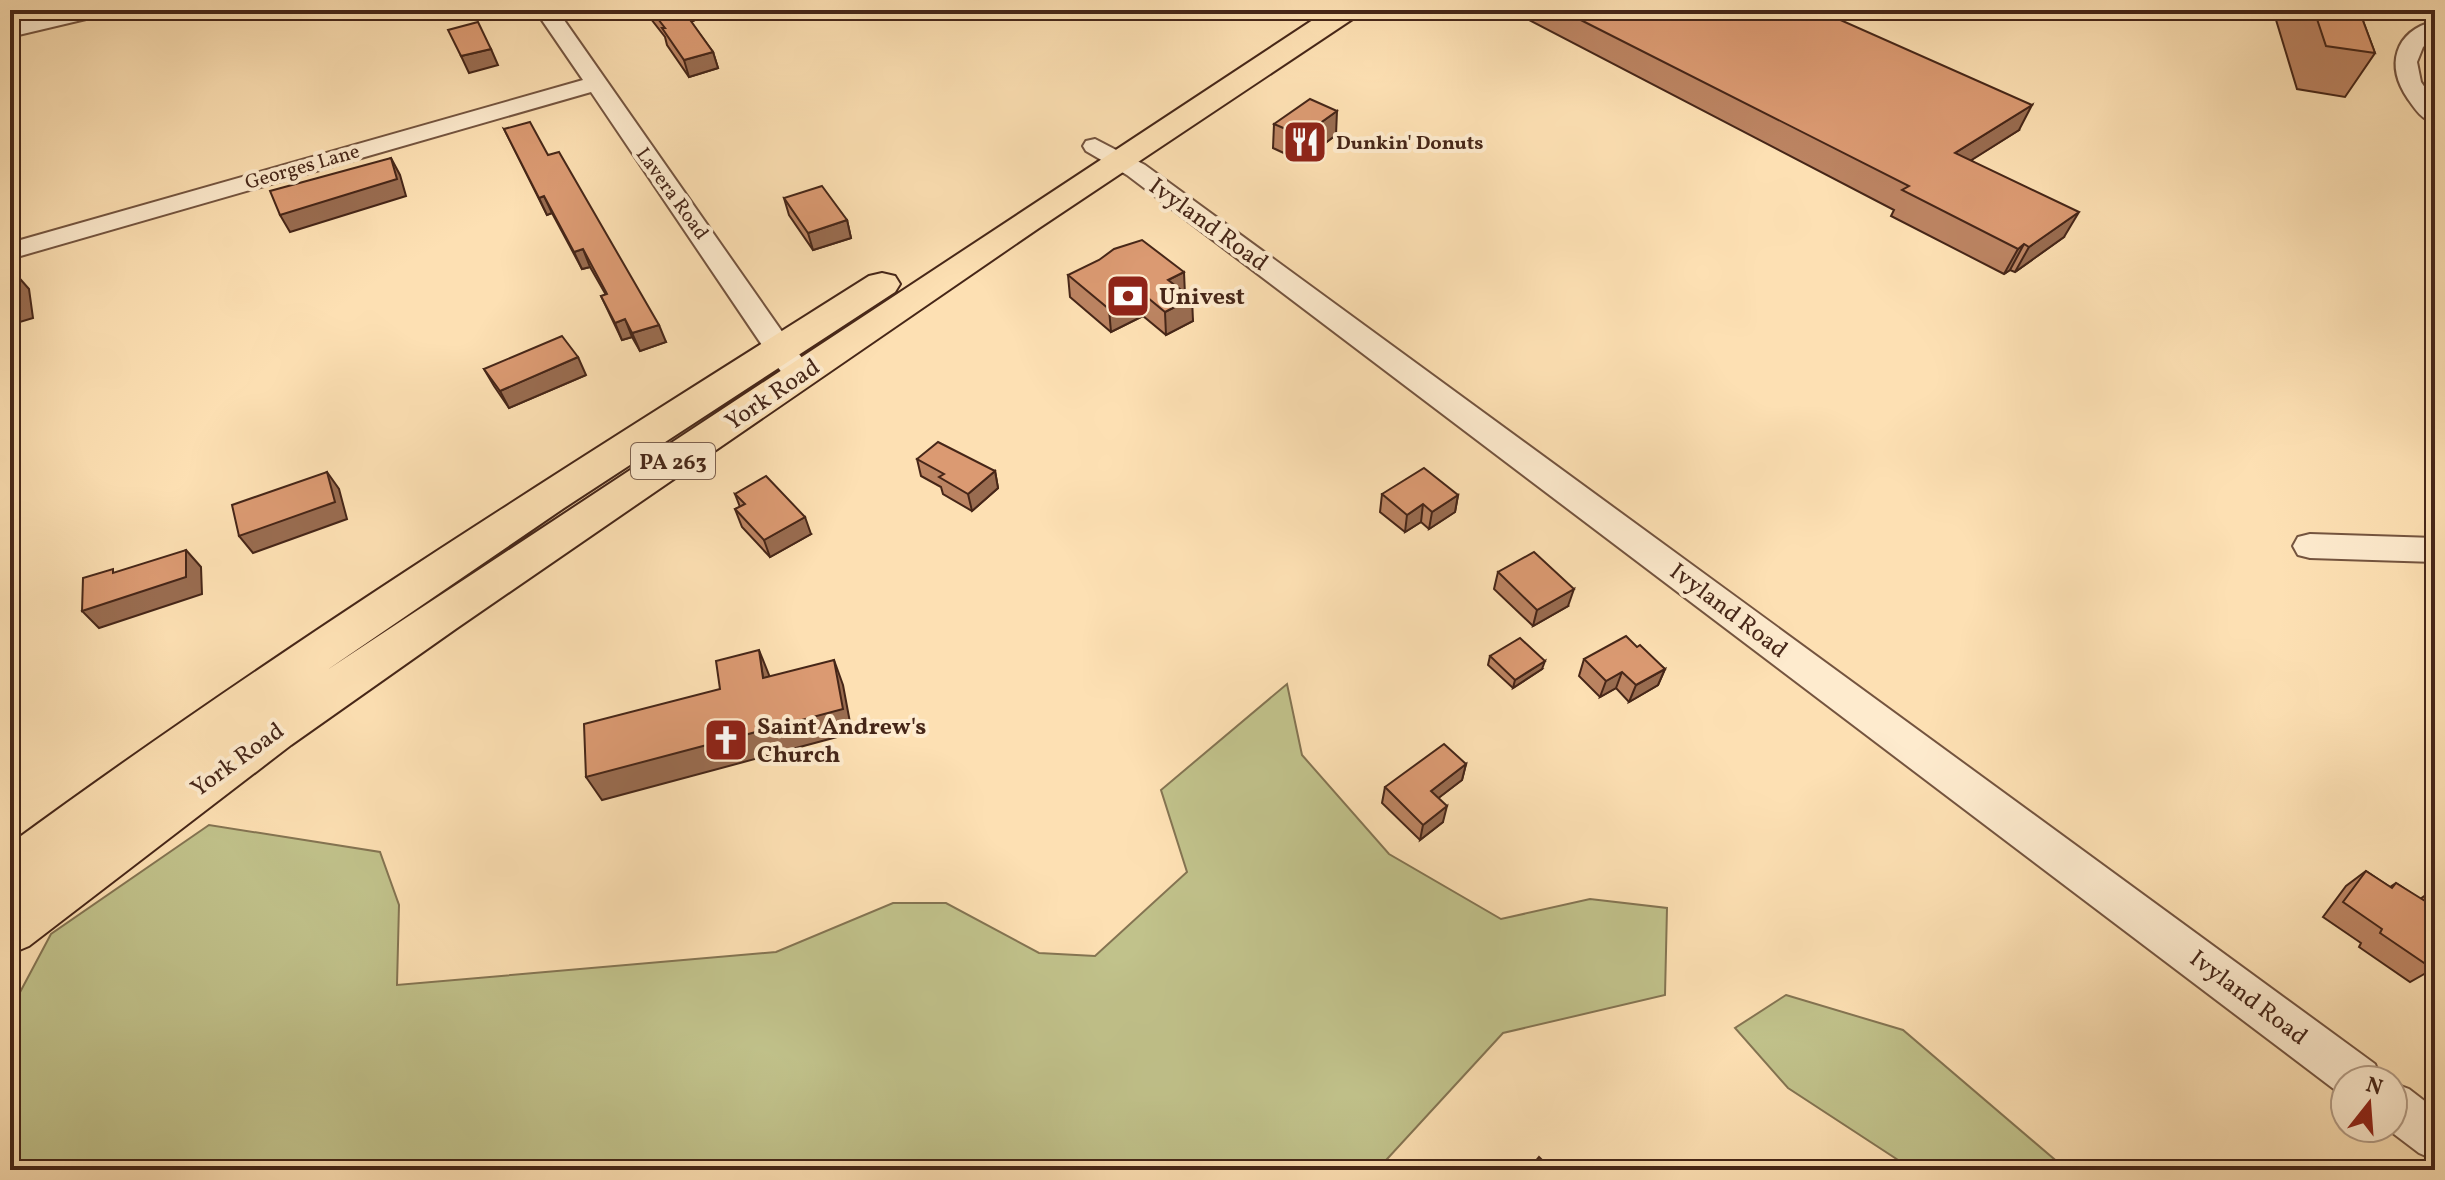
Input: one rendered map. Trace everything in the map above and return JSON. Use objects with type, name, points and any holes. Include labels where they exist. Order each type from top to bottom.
[{"type":"highway","name":"York Road","points":[[10,874],[121,789],[259,692],[790,362],[1107,153],[1304,10]]},
{"type":"highway","name":"York Road","points":[[1107,153],[1347,10]]},
{"type":"highway","name":"York Road","points":[[10,929],[274,731],[790,362]]},
{"type":"street","points":[[10,30],[95,10]]},
{"type":"street","name":"Lavera Road","points":[[546,10],[790,362]]},
{"type":"street","points":[[2435,28],[2414,42],[2405,67],[2416,95],[2435,116]]},
{"type":"street","name":"Georges Lane","points":[[10,251],[595,84]]},
{"type":"street","name":"Ivyland Road","points":[[1107,153],[1136,170],[1389,356],[2338,1064]]},
{"type":"street","points":[[2310,546],[2435,550]]},
{"type":"street","points":[[2409,1117],[2435,1137]]},
{"type":"green space","points":[[1287,684],[1302,755],[1389,854],[1501,919],[1590,899],[1667,908],[1665,995],[1503,1033],[1377,1170],[10,1170],[10,1011],[51,934],[209,825],[380,852],[399,905],[397,985],[776,952],[893,903],[946,903],[1039,953],[1095,956],[1187,872],[1161,790]]},
{"type":"green space","points":[[1786,995],[1903,1030],[2067,1170],[1897,1170],[1898,1160],[1788,1088],[1735,1028]]},
{"type":"building","points":[[651,10],[683,10],[713,52],[684,60]]},
{"type":"building","points":[[1561,10],[1818,10],[2032,105],[1955,153],[2079,212],[2029,247],[2024,244],[2018,249],[1902,190],[1909,186]]},
{"type":"building","points":[[2314,10],[2359,10],[2375,53],[2326,46]]},
{"type":"building","points":[[478,22],[491,49],[461,56],[448,30]]},
{"type":"building","points":[[1310,99],[1337,111],[1302,136],[1274,124]]},
{"type":"building","points":[[530,122],[548,155],[559,152],[659,325],[632,333],[625,319],[615,323],[601,296],[607,294],[583,249],[574,252],[544,196],[539,198],[504,129]]},
{"type":"building","points":[[391,158],[397,179],[280,215],[270,191]]},
{"type":"building","points":[[822,186],[847,220],[808,233],[784,198]]},
{"type":"building","points":[[1142,240],[1184,272],[1168,280],[1192,298],[1165,312],[1142,293],[1109,309],[1068,275],[1114,249]]},
{"type":"building","points":[[14,272],[18,300],[10,303],[10,273]]},
{"type":"building","points":[[562,336],[578,357],[500,391],[484,369]]},
{"type":"building","points":[[938,442],[995,471],[968,494],[939,477],[944,474],[917,459]]},
{"type":"building","points":[[1424,468],[1458,495],[1432,512],[1423,504],[1407,515],[1382,494]]},
{"type":"building","points":[[327,472],[335,502],[239,536],[232,505]]},
{"type":"building","points":[[766,476],[805,517],[764,540],[735,509],[745,504],[735,494]]},
{"type":"building","points":[[186,550],[186,577],[82,611],[83,578],[113,569],[113,573]]},
{"type":"building","points":[[1534,552],[1574,589],[1537,610],[1498,572]]},
{"type":"building","points":[[1626,636],[1665,669],[1636,685],[1622,672],[1606,681],[1584,659]]},
{"type":"building","points":[[1520,638],[1545,661],[1515,680],[1490,656]]},
{"type":"building","points":[[759,650],[763,678],[834,660],[843,709],[586,777],[584,724],[720,689],[716,661]]},
{"type":"building","points":[[1444,744],[1466,764],[1431,791],[1447,806],[1423,825],[1385,787]]},
{"type":"building","points":[[2366,871],[2392,888],[2396,883],[2425,901],[2433,890],[2435,892],[2433,969],[2380,933],[2382,929],[2343,902]]},
{"type":"building","points":[[1539,1157],[1552,1170],[1528,1170]]},
{"type":"place","name":"Dunkin' Donuts","points":[[1305,142]]},
{"type":"place","name":"Univest","points":[[1128,296]]},
{"type":"place","name":"Saint Andrew's Church","points":[[726,740]]}]
